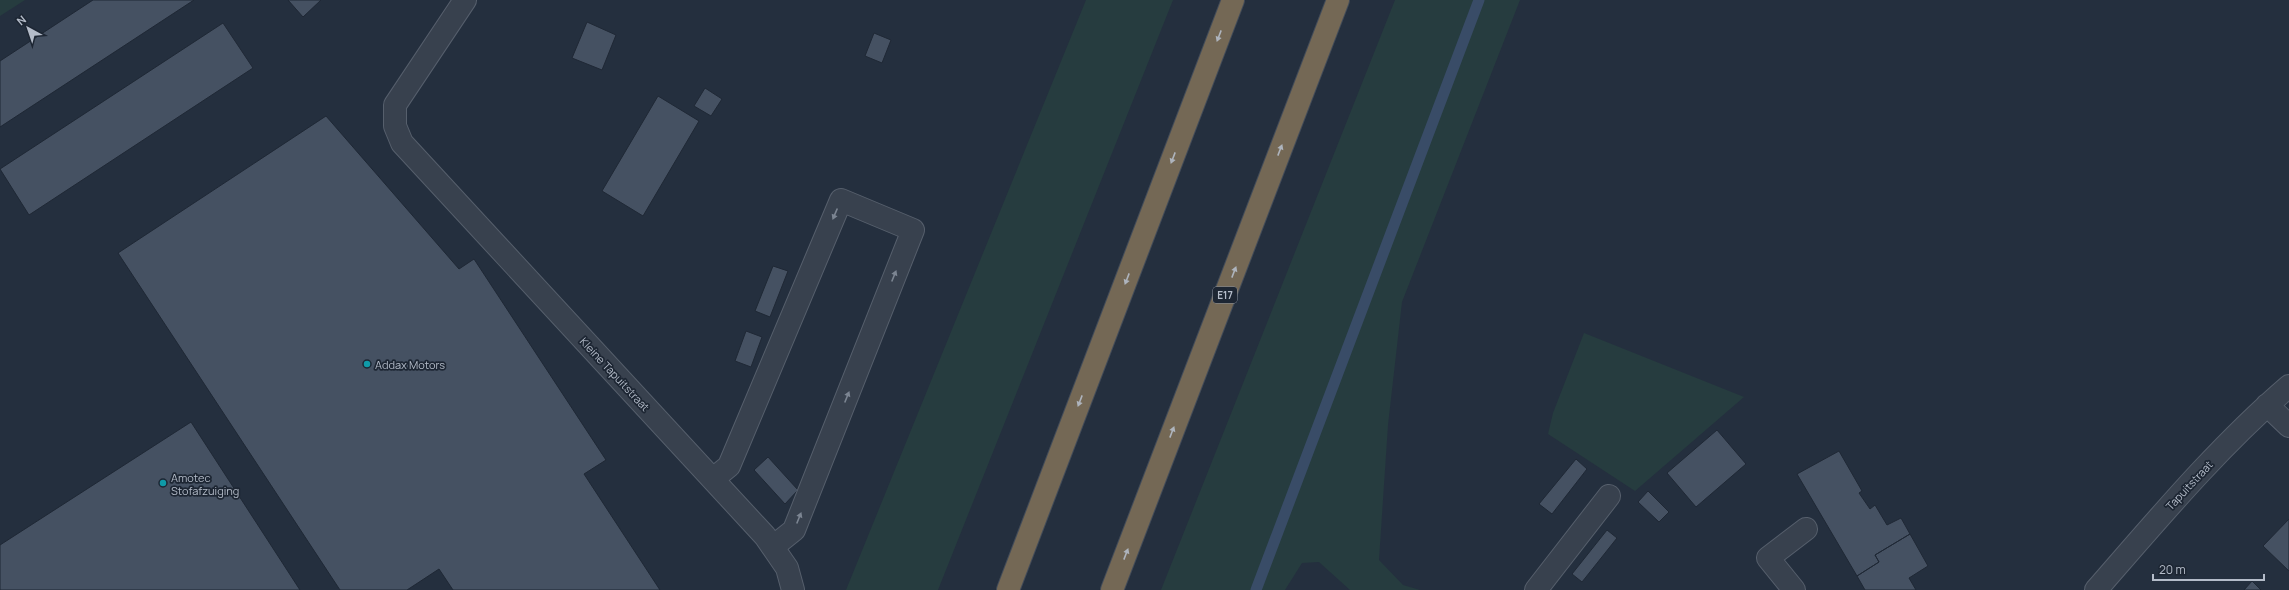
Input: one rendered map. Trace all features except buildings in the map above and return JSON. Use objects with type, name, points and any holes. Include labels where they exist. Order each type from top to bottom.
[{"type":"highway","points":[[1008,590],[1233,0]]},
{"type":"highway","name":"E17","points":[[1112,590],[1338,0]]},
{"type":"street","name":"Kleine Tapuitstraat","points":[[465,0],[395,105],[395,126],[402,143],[774,546],[787,568],[793,590]]},
{"type":"street","points":[[713,479],[729,466],[841,200],[913,230],[794,530],[774,546]]},
{"type":"street","name":"Tapuitstraat","points":[[2096,590],[2172,503],[2253,417],[2289,386]]},
{"type":"street","points":[[2267,405],[2289,426]]},
{"type":"street","points":[[1536,590],[1609,496]]},
{"type":"street","points":[[1794,590],[1768,558],[1806,528]]},
{"type":"green space","points":[[0,0],[25,0],[0,16]]},
{"type":"green space","points":[[1086,0],[1173,0],[938,590],[846,590]]},
{"type":"green space","points":[[1395,0],[1520,0],[1402,302],[1388,425],[1379,560],[1403,585],[1420,590],[1350,590],[1319,562],[1302,563],[1285,590],[1161,590]]},
{"type":"green space","points":[[1584,333],[1744,397],[1635,491],[1548,434],[1553,413]]},
{"type":"waterway","points":[[1256,590],[1479,0]]},
{"type":"place","name":"Addax Motors","points":[[367,364]]},
{"type":"place","name":"Amotec Stofafzuiging","points":[[163,483]]}]
